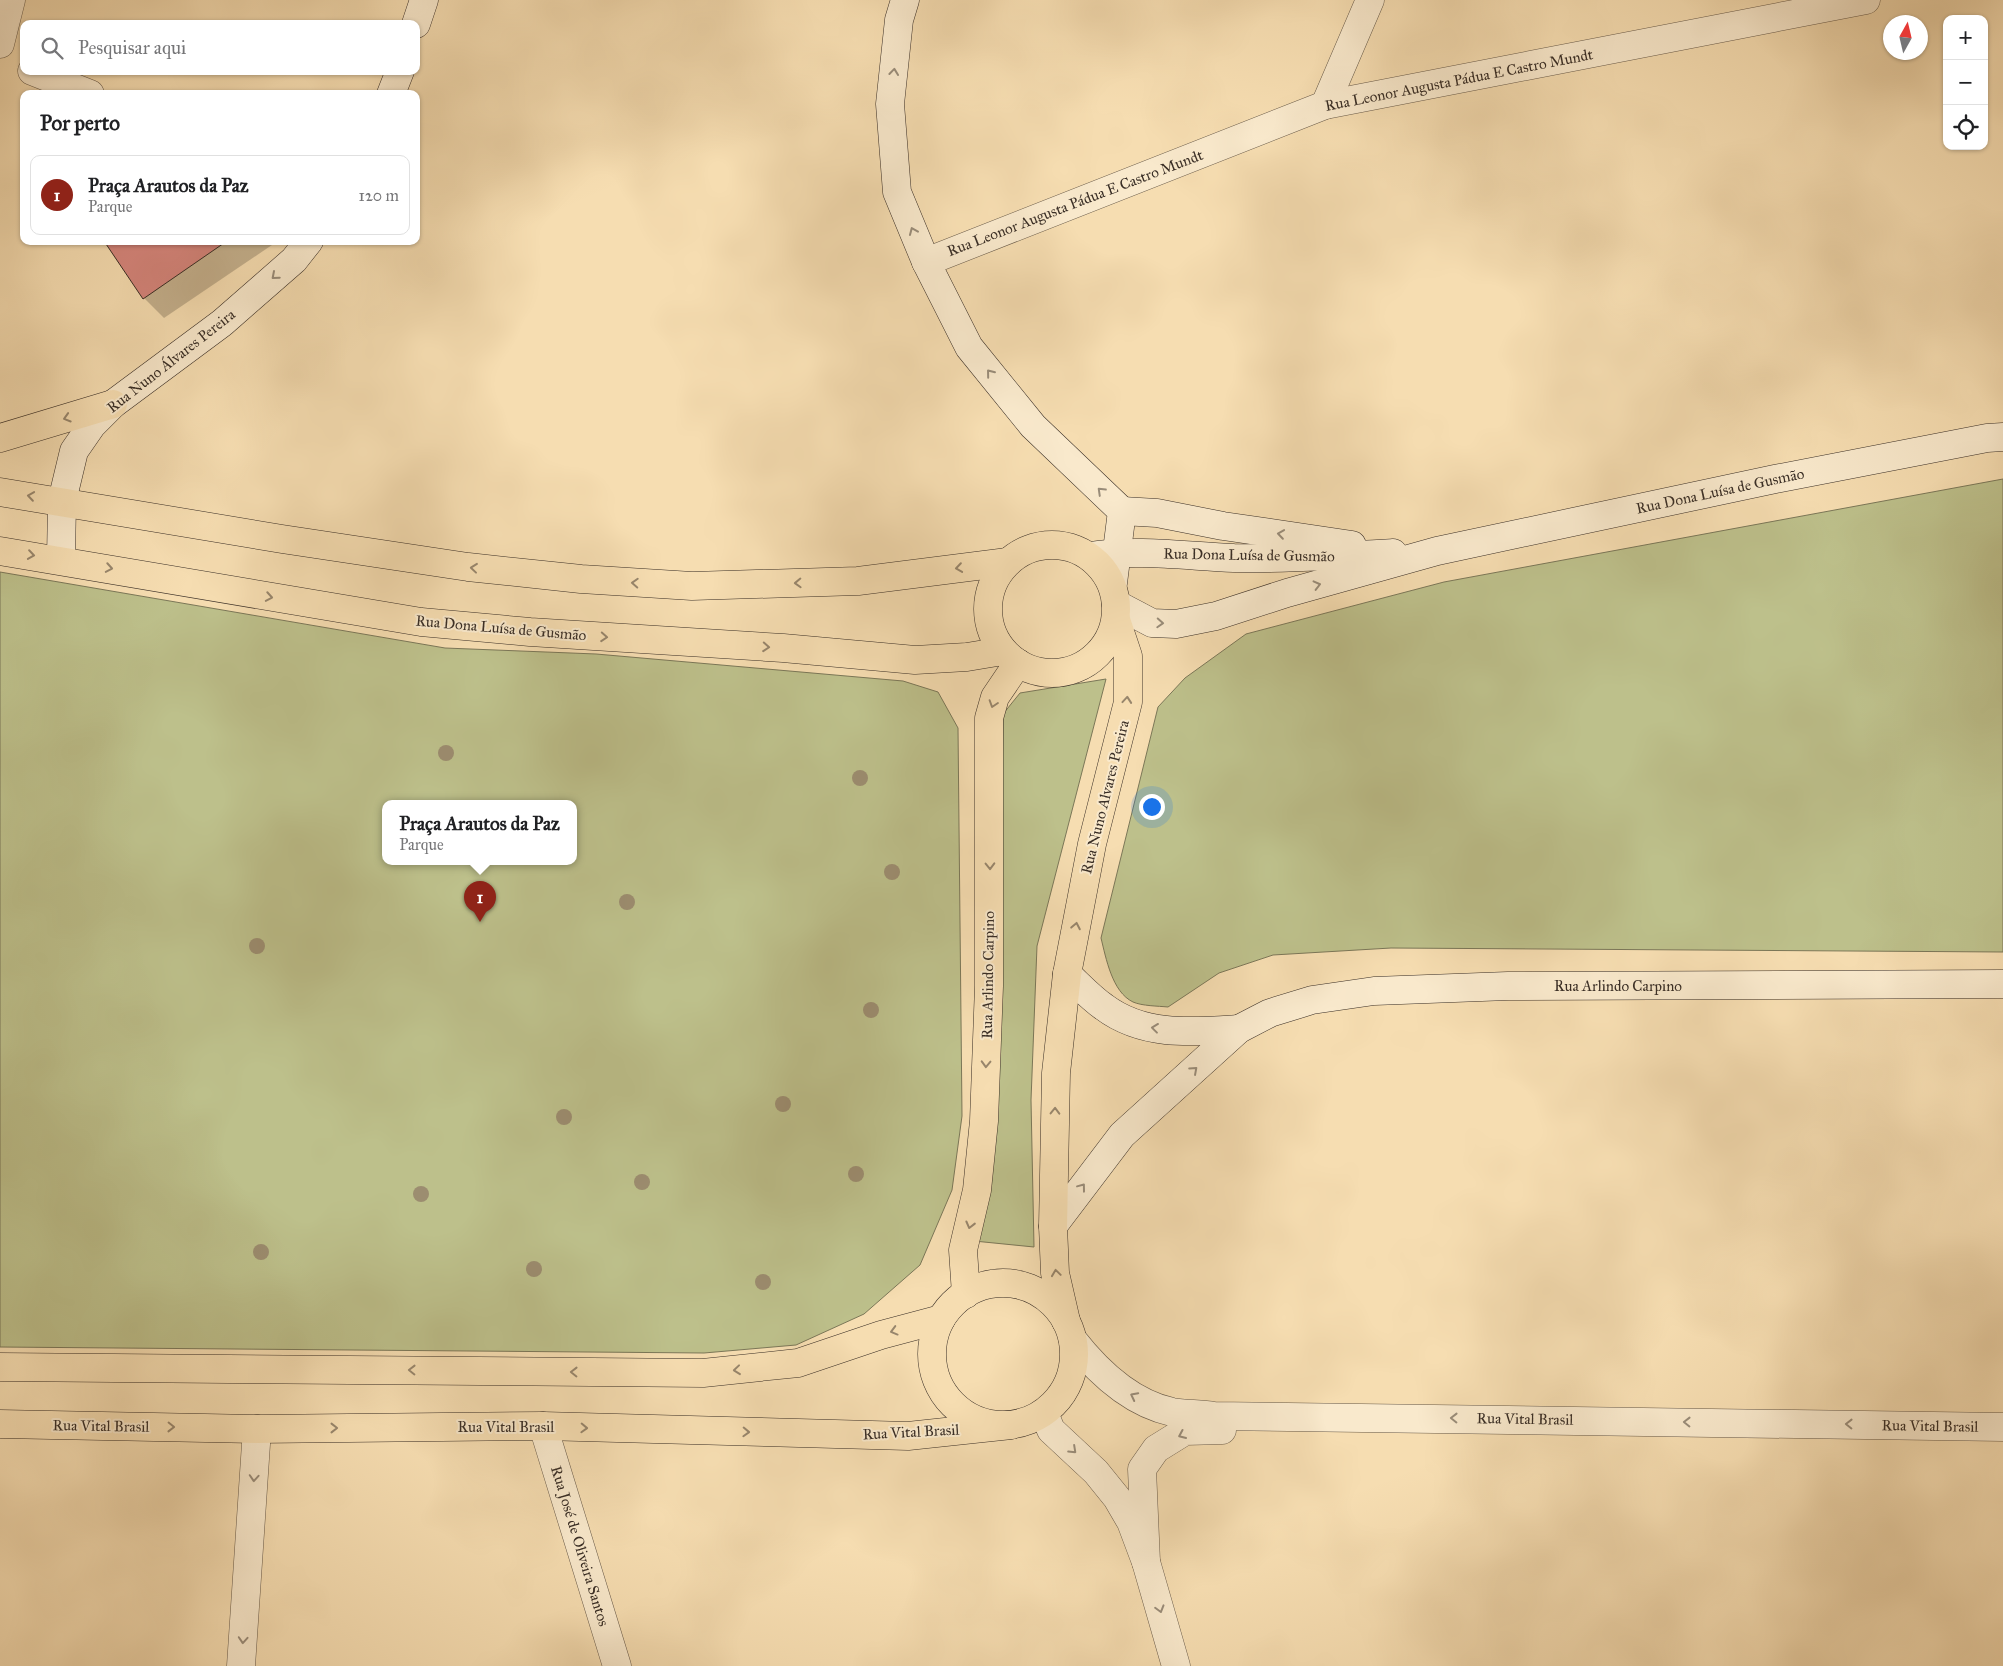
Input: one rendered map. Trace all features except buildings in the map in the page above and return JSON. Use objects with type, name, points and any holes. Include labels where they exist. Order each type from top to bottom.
[{"type":"main road","points":[[0,438],[113,404]]},
{"type":"main road","points":[[0,492],[282,539],[468,567],[580,579],[692,586],[858,581],[1008,562]]},
{"type":"main road","points":[[1050,544],[1073,548],[1090,556],[1115,602],[1109,640],[1096,656],[1078,667],[1058,672],[1038,671],[1011,657],[990,629],[987,605],[993,581],[1008,562],[1027,549],[1050,544]]},
{"type":"main road","name":"Rua Dona Luísa de Gusmão","points":[[0,551],[421,622],[530,632],[783,648],[915,660],[1011,657]]},
{"type":"main road","name":"Rua Nuno Alvares Pereira","points":[[1066,974],[1092,844],[1128,702],[1128,656],[1115,602]]},
{"type":"main road","name":"Rua Arlindo Carpino","points":[[966,1294],[964,1250],[977,1190],[984,1121],[987,1053],[990,976],[989,718],[1011,657]]},
{"type":"main road","points":[[1066,974],[1056,1073],[1053,1226],[1055,1273],[1070,1331],[1074,1361],[1069,1381],[1059,1399],[1044,1413],[1028,1421],[1012,1425],[988,1424],[968,1416],[950,1402],[938,1384],[932,1362],[932,1347],[941,1319],[952,1304],[966,1294],[984,1286],[1003,1283],[1022,1286],[1040,1294],[1055,1306],[1070,1331]]},
{"type":"main road","points":[[0,1367],[703,1373],[798,1363],[881,1335],[941,1319]]},
{"type":"main road","name":"Rua Vital Brasil","points":[[0,1424],[257,1429],[544,1426],[908,1436],[1012,1425]]},
{"type":"street","points":[[0,44],[11,0]]},
{"type":"street","points":[[417,20],[424,0]]},
{"type":"street","points":[[905,0],[899,20],[890,104],[897,192],[926,262],[969,347],[1033,426],[1122,511],[1157,513],[1223,526],[1398,552]]},
{"type":"street","points":[[1326,105],[1370,0]]},
{"type":"street","name":"Rua Leonor Augusta Pádua E Castro Mundt","points":[[926,262],[1326,105],[1866,0]]},
{"type":"street","points":[[0,59],[20,66]]},
{"type":"street","points":[[42,75],[80,90]]},
{"type":"street","points":[[393,90],[398,75]]},
{"type":"street","name":"Rua Nuno Álvares Pereira","points":[[62,501],[74,452],[92,425],[113,404],[222,323],[294,260],[306,245]]},
{"type":"street","name":"Rua Dona Luísa de Gusmão","points":[[1115,602],[1152,623],[1176,624],[1216,616],[1286,593],[1437,551],[1775,479],[1986,438],[2003,437]]},
{"type":"street","points":[[61,560],[62,501]]},
{"type":"street","name":"Rua Nuno Alvares Pereira","points":[[1115,602],[1122,511]]},
{"type":"street","name":"Rua Dona Luísa de Gusmão","points":[[1090,556],[1118,552],[1184,556],[1308,559],[1437,551]]},
{"type":"street","points":[[1066,974],[1105,1008],[1142,1027],[1185,1032],[1239,1029]]},
{"type":"street","name":"Rua Arlindo Carpino","points":[[1239,1029],[1270,1013],[1312,1000],[1374,991],[1508,986],[2003,984]]},
{"type":"street","points":[[1053,1226],[1122,1135],[1239,1029]]},
{"type":"street","name":"Rua Vital Brasil","points":[[1070,1331],[1094,1367],[1131,1395],[1171,1412],[1214,1416],[2003,1427]]},
{"type":"street","points":[[1044,1413],[1051,1430],[1096,1472],[1117,1498],[1130,1522],[1146,1562],[1176,1666]]},
{"type":"street","points":[[1146,1562],[1142,1469],[1156,1449],[1185,1431],[1217,1429],[1303,1433],[1335,1427],[1367,1417]]},
{"type":"street","name":"Rua José de Oliveira Santos","points":[[544,1426],[617,1666]]},
{"type":"street","points":[[241,1666],[257,1429]]},
{"type":"green space","points":[[2003,479],[2003,952],[1391,948],[1273,955],[1219,973],[1168,1007],[1133,1002],[1120,991],[1115,983],[1101,938],[1158,707],[1185,678],[1246,634],[1444,582]]},
{"type":"green space","points":[[0,572],[445,648],[596,654],[903,681],[938,692],[958,728],[962,1116],[952,1190],[920,1265],[864,1314],[796,1345],[704,1353],[0,1347]]},
{"type":"green space","points":[[1106,679],[1037,946],[1031,1100],[1034,1247],[974,1241],[998,1106],[1003,714],[1020,693]]},
{"type":"place","name":"Praça Arautos da Paz","points":[[480,922]]}]
